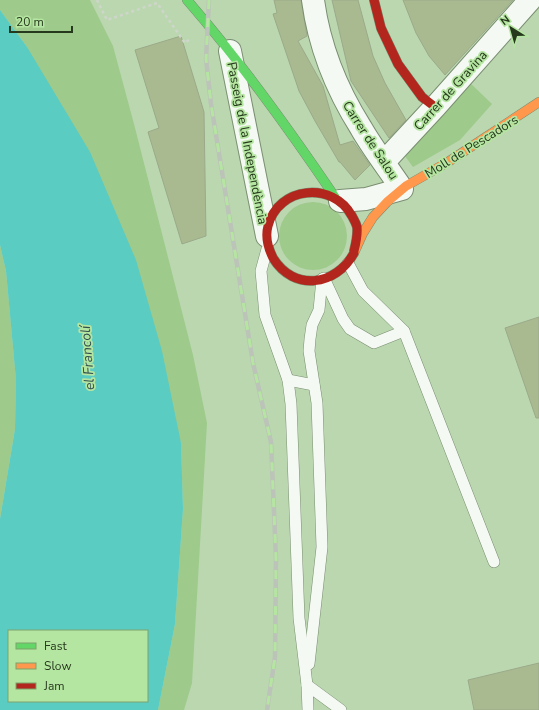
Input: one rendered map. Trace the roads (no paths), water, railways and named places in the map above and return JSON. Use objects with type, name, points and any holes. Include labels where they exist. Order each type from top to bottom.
[{"type":"street","name":"Passeig de la Independència","points":[[187,0],[230,51],[274,108],[338,199]]},
{"type":"street","name":"Carrer de Salou","points":[[313,0],[322,42],[331,70],[345,100],[360,127],[402,189]]},
{"type":"street","points":[[374,0],[381,28],[398,64],[422,97],[435,107]]},
{"type":"street","name":"Carrer de Gravina","points":[[384,162],[530,0]]},
{"type":"street","name":"Passeig de la Independència","points":[[230,51],[267,241]]},
{"type":"street","name":"Moll de Pescadors","points":[[354,251],[372,218],[402,189],[461,153],[539,102]]},
{"type":"street","name":"Moll de Pescadors","points":[[338,199],[366,199],[402,189]]},
{"type":"street","points":[[305,191],[326,193],[338,199],[345,205],[356,224],[357,238],[354,251],[348,263],[338,273],[317,281],[308,281],[290,275],[276,263],[267,241],[268,225],[272,215],[286,200],[295,194],[305,191]]},
{"type":"lane","points":[[267,241],[261,271],[265,314],[288,380],[291,404],[299,618],[307,685],[308,710]]},
{"type":"lane","points":[[348,263],[363,291],[404,331],[494,562]]},
{"type":"lane","points":[[323,278],[342,319],[350,328],[374,343],[404,331]]},
{"type":"lane","points":[[307,685],[322,547],[317,403],[309,351],[312,325],[319,310],[323,278]]},
{"type":"lane","points":[[288,380],[314,386]]},
{"type":"lane","points":[[307,685],[341,710]]},
{"type":"water","name":"el Francolí","points":[[0,10],[27,47],[90,152],[136,260],[162,351],[181,443],[183,509],[175,624],[158,710],[0,710],[0,519],[15,429],[16,380],[6,271],[0,245]]},
{"type":"railway","points":[[209,0],[206,59],[211,104],[253,363],[271,442],[276,559],[275,657],[267,710]]}]
